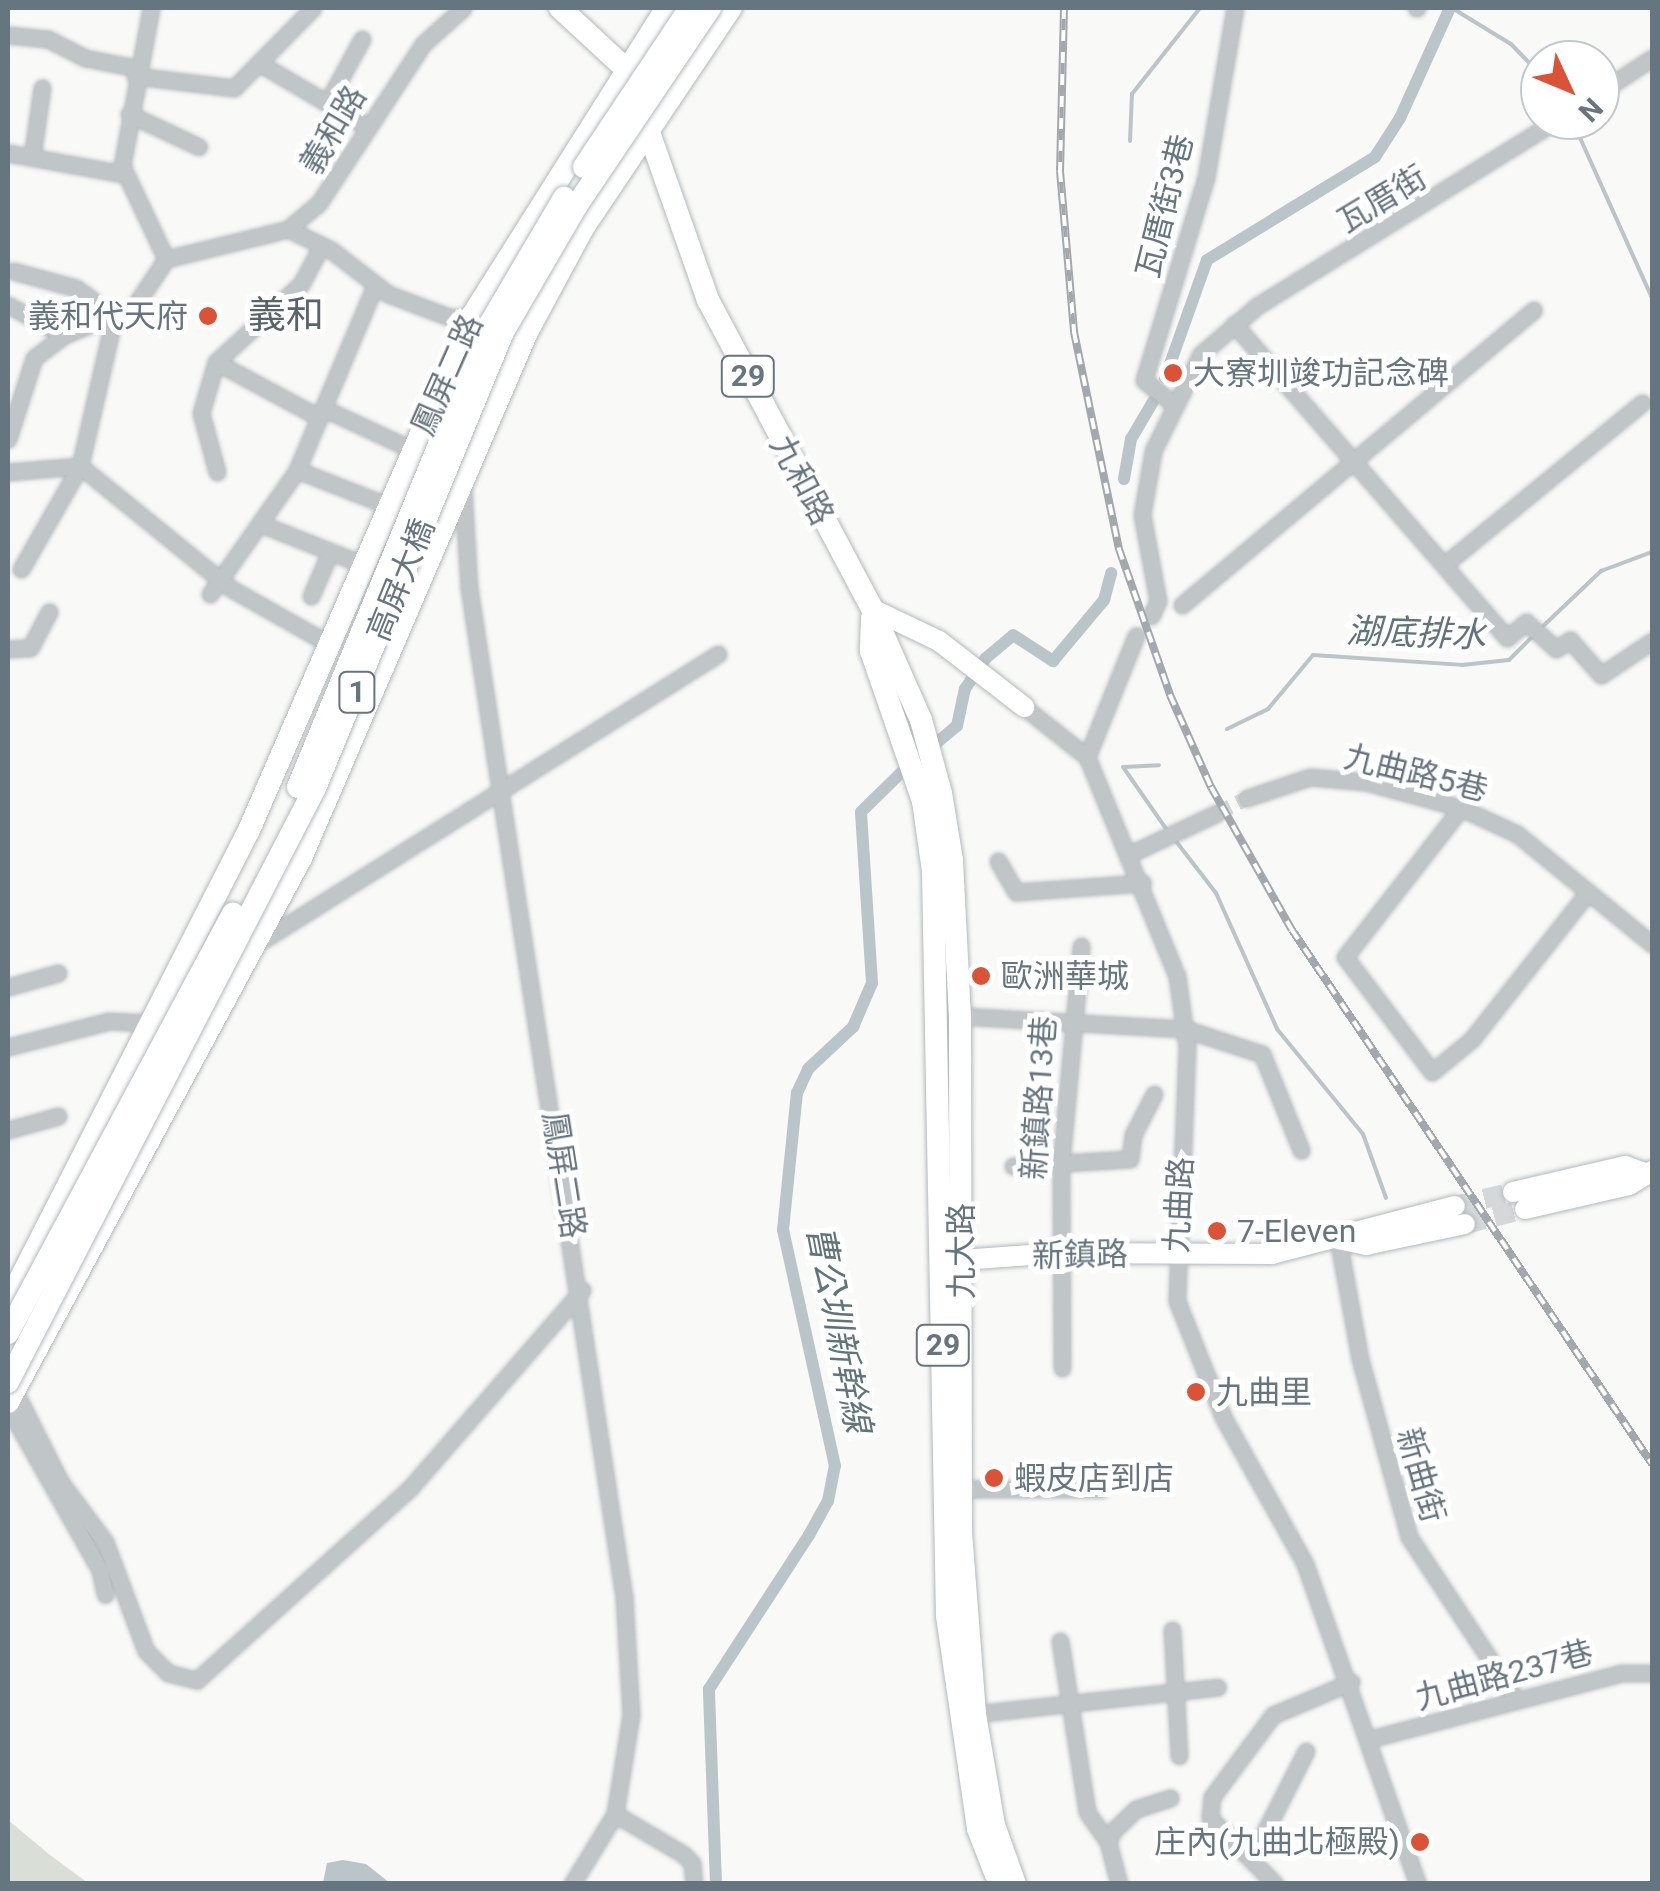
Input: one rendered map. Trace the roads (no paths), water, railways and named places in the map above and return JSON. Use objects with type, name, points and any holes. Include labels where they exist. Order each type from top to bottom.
[{"type":"main road","name":"29","points":[[560,8],[627,70]]},
{"type":"main road","name":"鳳屏二路","points":[[14,1271],[116,1092],[265,797],[472,316],[668,8]]},
{"type":"main road","name":"高屏大橋","points":[[8,1333],[300,783],[488,326],[566,193],[690,8]]},
{"type":"main road","name":"高屏大橋","points":[[10,1397],[315,788],[504,332],[577,205],[710,8]]},
{"type":"main road","name":"鳳屏二路","points":[[10,1397],[164,1108],[260,942],[353,750],[526,332],[583,228],[731,8]]},
{"type":"main road","name":"九和路","points":[[627,70],[708,300],[872,609],[932,797]]},
{"type":"main road","name":"九大路","points":[[932,797],[952,860],[960,1016],[951,1261],[948,1616],[978,1829],[998,1884]]},
{"type":"main road","name":"九大路","points":[[932,797],[932,871],[976,1714],[994,1824],[1015,1884]]},
{"type":"main road","name":"1","points":[[8,1303],[14,1271]]},
{"type":"street","points":[[8,434],[22,377],[34,358],[64,335],[106,320],[146,296],[166,259],[124,174],[129,114],[150,8]]},
{"type":"street","points":[[8,35],[48,39],[86,58],[136,72],[234,88],[313,8]]},
{"type":"street","name":"義和路","points":[[166,259],[288,229],[328,194],[366,126],[422,44],[463,8]]},
{"type":"street","name":"瓦厝街3巷","points":[[1172,403],[1144,380],[1206,176],[1234,8]]},
{"type":"street","points":[[327,103],[362,39]]},
{"type":"street","points":[[1620,79],[1652,58]]},
{"type":"street","points":[[259,64],[366,126]]},
{"type":"street","points":[[32,157],[42,88]]},
{"type":"street","points":[[129,114],[199,147]]},
{"type":"street","name":"瓦厝街","points":[[1151,616],[1158,601],[1142,515],[1153,451],[1172,403],[1200,354],[1234,324],[1526,140]]},
{"type":"street","points":[[8,152],[124,174]]},
{"type":"street","points":[[288,229],[322,245],[375,285],[448,317],[472,316],[526,332]]},
{"type":"street","points":[[217,472],[201,413],[216,362],[300,284],[322,245]]},
{"type":"street","points":[[8,290],[10,270],[76,288],[106,320],[80,466],[21,570]]},
{"type":"street","points":[[210,594],[296,470],[375,285]]},
{"type":"street","points":[[8,306],[64,335]]},
{"type":"street","points":[[1182,604],[1533,310]]},
{"type":"street","points":[[1234,324],[1508,638],[1526,622],[1552,645],[1570,640],[1601,675],[1652,641]]},
{"type":"street","points":[[216,362],[322,413],[413,450]]},
{"type":"street","points":[[1444,565],[1642,403]]},
{"type":"street","points":[[8,472],[80,466],[221,580],[320,639]]},
{"type":"street","points":[[296,470],[389,506]]},
{"type":"street","name":"鳳屏二路","points":[[464,474],[469,588],[582,1290],[624,1597],[630,1715],[615,1814],[583,1876],[572,1884]]},
{"type":"street","points":[[261,524],[364,565]]},
{"type":"street","points":[[311,596],[330,552]]},
{"type":"street","name":"九曲路","points":[[872,609],[966,660],[1087,757],[1130,854],[1177,976],[1185,1030],[1174,1254],[1178,1301],[1191,1348],[1305,1564],[1351,1682],[1414,1882]]},
{"type":"street","points":[[8,649],[30,648],[49,612]]},
{"type":"street","points":[[1087,757],[1136,636]]},
{"type":"street","points":[[260,942],[718,654]]},
{"type":"street","name":"九曲路5巷","points":[[1247,798],[1310,777],[1366,782],[1461,808],[1506,828],[1652,944]]},
{"type":"street","points":[[1461,808],[1345,957],[1432,1072],[1472,1040],[1588,892]]},
{"type":"street","points":[[1130,854],[1217,813]]},
{"type":"street","points":[[998,861],[1016,892],[1142,883]]},
{"type":"street","name":"新鎮路13巷","points":[[1062,1368],[1058,1253],[1061,1163],[1070,1022],[1081,946]]},
{"type":"street","points":[[8,987],[58,972]]},
{"type":"street","points":[[960,1016],[1185,1030],[1262,1054],[1301,1150]]},
{"type":"street","points":[[8,1048],[109,1021],[151,1023]]},
{"type":"street","points":[[1014,1166],[1130,1159],[1133,1135],[1154,1094]]},
{"type":"street","points":[[8,1130],[58,1116]]},
{"type":"street","points":[[1519,1201],[1625,1166],[1649,1172]]},
{"type":"street","name":"新鎮路","points":[[951,1261],[1058,1253],[1272,1254],[1338,1239],[1366,1245],[1460,1215]]},
{"type":"street","name":"新曲街","points":[[1338,1239],[1360,1360],[1409,1537],[1516,1699]]},
{"type":"street","points":[[10,1397],[61,1483],[105,1542],[146,1651],[168,1673],[196,1680],[412,1487],[582,1290]]},
{"type":"street","points":[[10,1397],[100,1570],[106,1594]]},
{"type":"street","points":[[964,1489],[1101,1489]]},
{"type":"street","points":[[1172,1630],[1179,1756]]},
{"type":"street","points":[[1060,1640],[1088,1812],[1108,1842],[1119,1884]]},
{"type":"street","name":"九曲路237巷","points":[[1370,1739],[1622,1673],[1652,1673]]},
{"type":"street","points":[[1275,1884],[1210,1818],[1212,1797],[1273,1714],[1351,1682]]},
{"type":"street","points":[[976,1714],[1218,1687]]},
{"type":"street","points":[[1251,1858],[1306,1752]]},
{"type":"street","points":[[1108,1842],[1121,1819],[1170,1798]]},
{"type":"street","points":[[615,1814],[683,1854],[692,1863],[694,1884]]},
{"type":"waterway","points":[[1130,141],[1132,94],[1200,8]]},
{"type":"waterway","name":"曹公圳新幹線","points":[[1165,378],[1207,260],[1375,157],[1400,118],[1450,8]]},
{"type":"waterway","points":[[1452,8],[1520,53]]},
{"type":"waterway","points":[[1581,140],[1652,298]]},
{"type":"waterway","name":"曹公圳新幹線","points":[[1124,479],[1131,439],[1154,400]]},
{"type":"waterway","name":"湖底排水","points":[[1539,630],[1601,571],[1652,552]]},
{"type":"waterway","name":"曹公圳新幹線","points":[[928,750],[957,726],[965,689],[986,658],[1013,635],[1053,661],[1104,600],[1111,573]]},
{"type":"waterway","name":"湖底排水","points":[[1227,729],[1268,709],[1313,655],[1462,665],[1509,660],[1532,637]]},
{"type":"waterway","name":"曹公圳新幹線","points":[[716,1884],[709,1689],[809,1535],[828,1501],[835,1466],[783,1230],[797,1093],[808,1069],[853,1027],[872,983],[861,812],[912,762]]},
{"type":"waterway","name":"湖底排水","points":[[1124,767],[1159,765]]},
{"type":"waterway","points":[[1123,767],[1169,833]]},
{"type":"waterway","points":[[1175,840],[1216,893],[1277,1029],[1363,1134],[1386,1198]]},
{"type":"tunnel","points":[[1217,813],[1247,798]]},
{"type":"tunnel","points":[[1455,1206],[1513,1192]]},
{"type":"tunnel","points":[[1465,1224],[1525,1209]]},
{"type":"railway","points":[[1064,8],[1060,171],[1074,332],[1119,549],[1170,695],[1211,787],[1292,930],[1652,1464]]},
{"type":"place","name":"義和代天府","points":[[208,316]]},
{"type":"place","name":"大寮圳竣功記念碑","points":[[1173,373]]},
{"type":"place","name":"歐洲華城","points":[[981,976]]},
{"type":"place","name":"7-Eleven","points":[[1217,1231]]},
{"type":"place","name":"九曲里","points":[[1196,1392]]},
{"type":"place","name":"蝦皮店到店","points":[[994,1478]]},
{"type":"place","name":"庄內(九曲北極殿)","points":[[1420,1842]]},
{"type":"district","name":"義和","points":[[286,316]]}]
